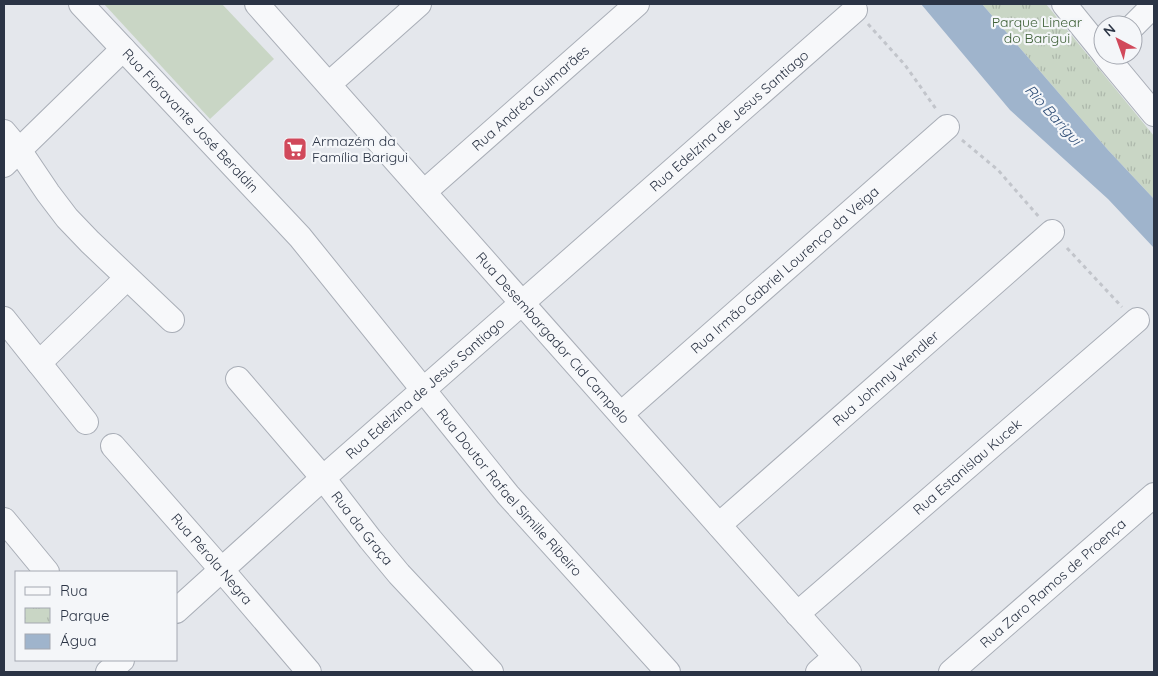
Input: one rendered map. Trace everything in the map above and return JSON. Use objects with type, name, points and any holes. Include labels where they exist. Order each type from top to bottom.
[{"type":"street","name":"Rua Fioravante José Beraldin","points":[[81,4],[300,237]]},
{"type":"street","name":"Rua Desembargador Cid Campelo","points":[[258,4],[797,614],[834,667]]},
{"type":"street","points":[[329,84],[419,4]]},
{"type":"street","name":"Rua Andréa Guimarães","points":[[424,192],[637,4]]},
{"type":"street","points":[[1064,4],[1093,40]]},
{"type":"street","points":[[1143,16],[1154,5]]},
{"type":"street","name":"Rua Edelzina de Jesus Santiago","points":[[178,608],[422,390],[855,10]]},
{"type":"street","points":[[11,157],[123,49]]},
{"type":"street","points":[[1113,65],[1154,114]]},
{"type":"street","name":"Rua Irmão Gabriel Lourenço da Veiga","points":[[621,414],[947,127]]},
{"type":"street","points":[[4,132],[11,157],[48,193],[67,218],[90,242],[172,320]]},
{"type":"street","name":"Rua Johnny Wendler","points":[[718,525],[1052,232]]},
{"type":"street","name":"Rua Doutor Rafael Simille Ribeiro","points":[[300,237],[508,495],[668,672]]},
{"type":"street","points":[[39,363],[127,278]]},
{"type":"street","points":[[4,319],[86,422]]},
{"type":"street","name":"Rua Estanislau Kucek","points":[[797,614],[1137,320]]},
{"type":"street","name":"Rua da Graça","points":[[238,379],[323,478],[399,574],[491,672]]},
{"type":"street","name":"Rua Pérola Negra","points":[[113,446],[309,672]]},
{"type":"street","name":"Rua Zaro Ramos de Proença","points":[[951,672],[1154,495]]},
{"type":"street","points":[[4,520],[45,571]]},
{"type":"path","points":[[855,10],[905,65],[947,127],[998,170],[1120,307],[1137,320]]},
{"type":"green space","points":[[104,4],[222,4],[274,59],[210,119]]},
{"type":"green space","name":"Parque Linear do Barigui","points":[[982,4],[1046,4],[1093,61],[1093,65],[1096,65],[1154,136],[1154,199],[1108,150]]},
{"type":"water","name":"Rio Barigui","points":[[921,4],[982,4],[1108,150],[1154,199],[1154,248],[1108,199],[1010,110]]},
{"type":"place","name":"Armazém da Família Barigui","points":[[295,149]]}]
